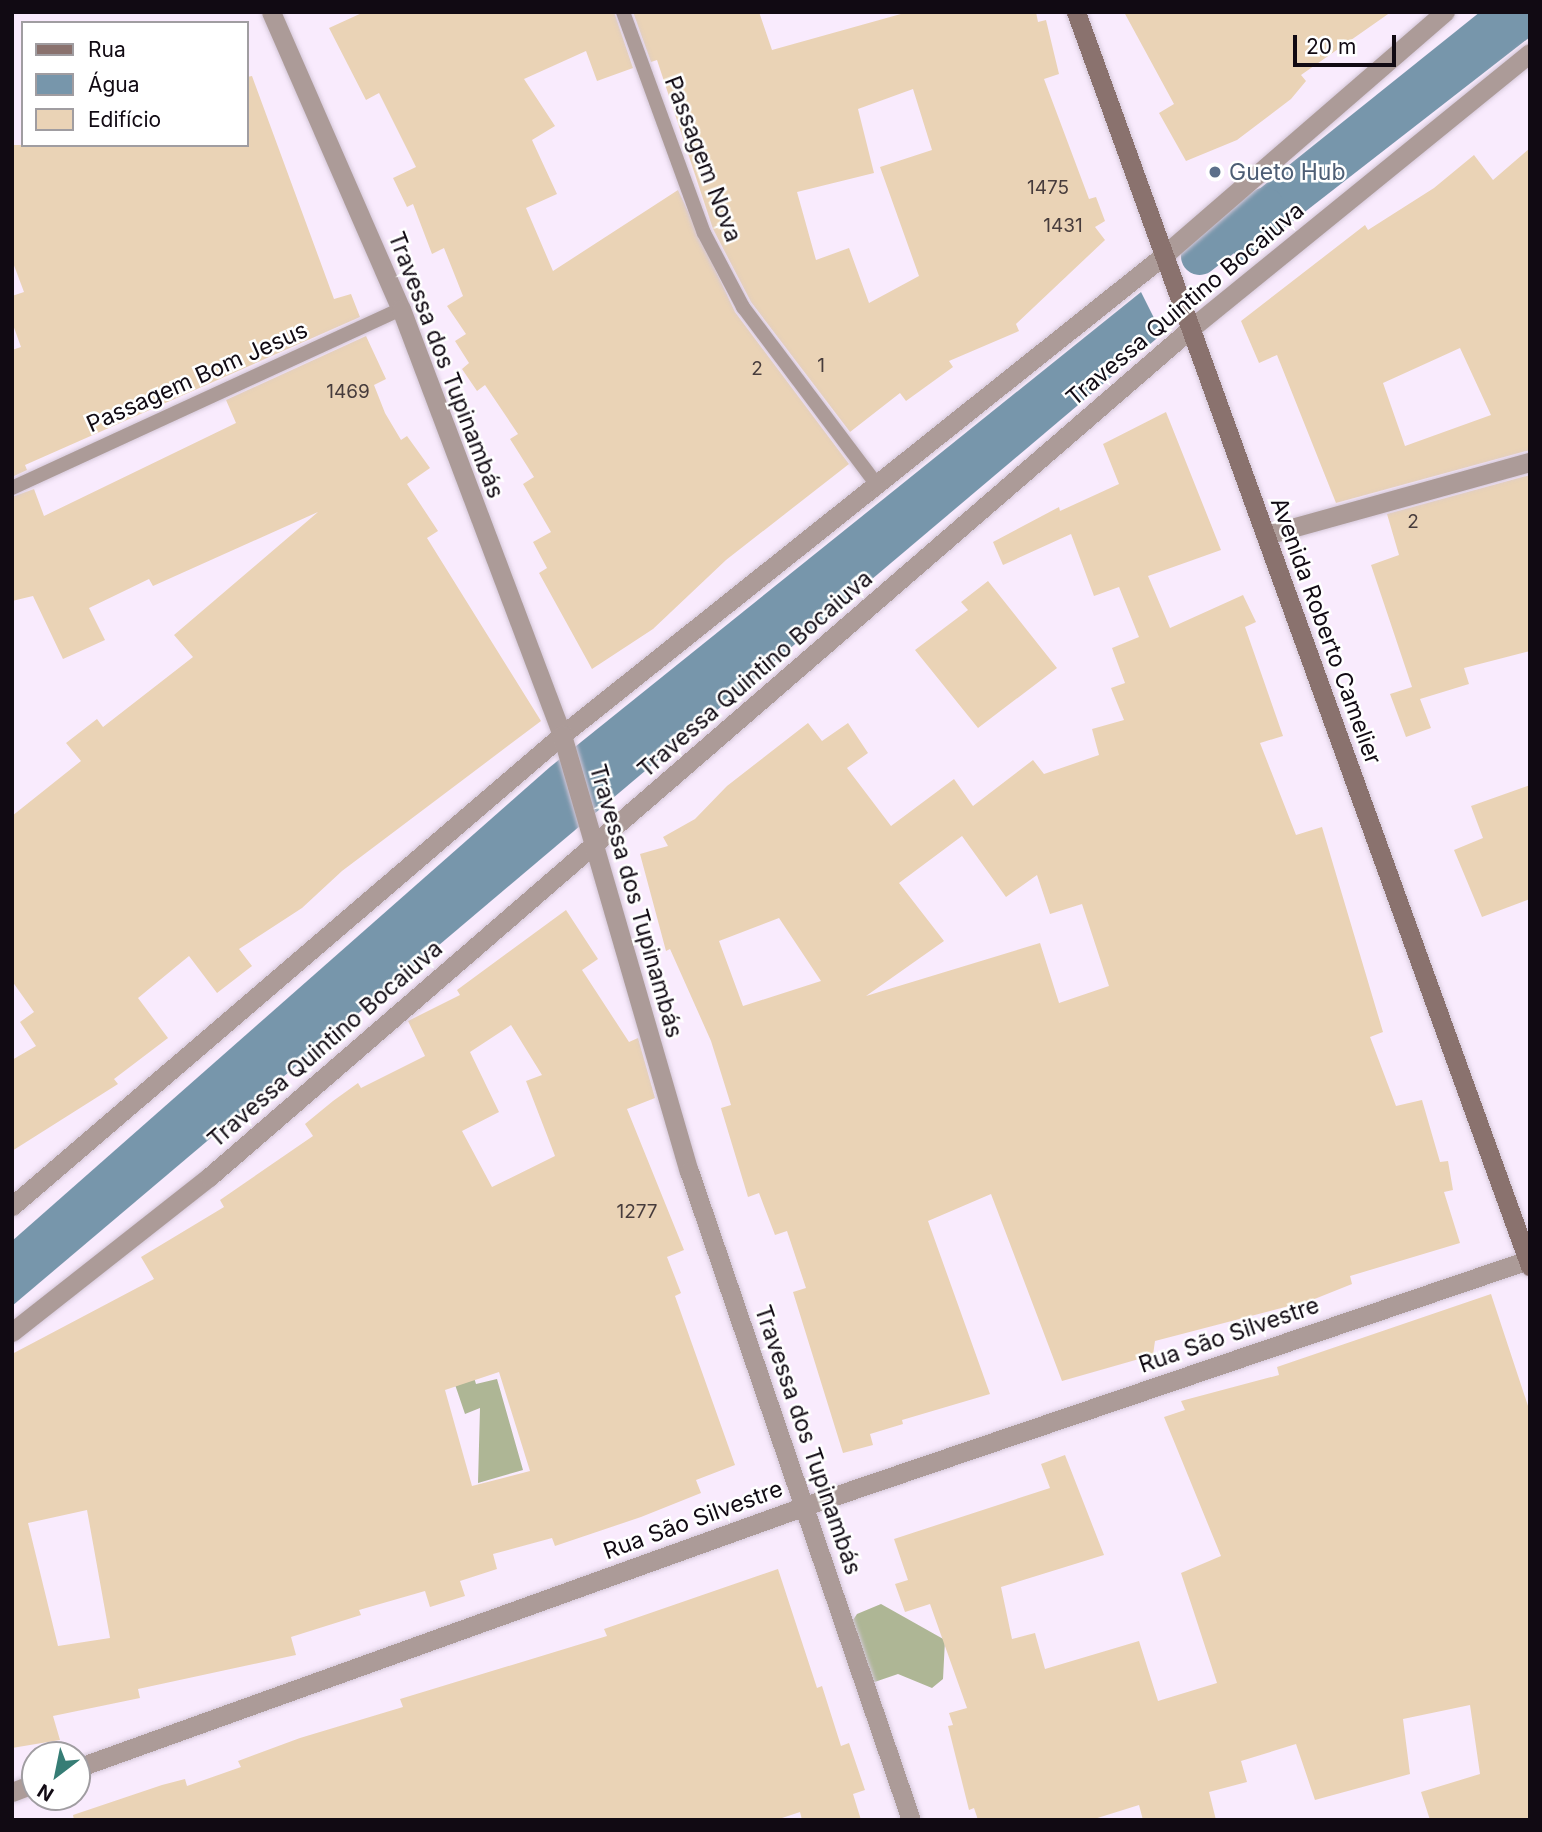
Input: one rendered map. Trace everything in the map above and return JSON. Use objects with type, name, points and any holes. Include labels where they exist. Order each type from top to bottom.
[{"type":"main road","name":"Avenida Roberto Camelier","points":[[1076,12],[1529,1263]]},
{"type":"street","name":"Travessa dos Tupinambás","points":[[271,12],[401,309],[562,735],[690,1171],[911,1820]]},
{"type":"street","points":[[12,1206],[562,735],[1163,256],[1445,12]]},
{"type":"street","name":"Travessa Quintino Bocaiuva","points":[[12,1332],[209,1177],[1189,330],[1530,53]]},
{"type":"street","points":[[1266,535],[1530,462]]},
{"type":"street","name":"Rua São Silvestre","points":[[91,1763],[805,1506],[1529,1263]]},
{"type":"lane","name":"Passagem Nova","points":[[623,12],[704,233],[737,295],[877,485]]},
{"type":"lane","name":"Passagem Bom Jesus","points":[[12,488],[401,309]]},
{"type":"green space","points":[[468,1358],[476,1384],[497,1379],[523,1470],[478,1483],[480,1408],[465,1414],[448,1364]]},
{"type":"green space","points":[[881,1604],[945,1640],[943,1679],[932,1688],[898,1674],[860,1687],[849,1626],[857,1614]]},
{"type":"water","points":[[1480,12],[1530,12],[1530,37],[1239,263],[1218,222]]},
{"type":"water","points":[[1141,292],[1162,334],[12,1306],[12,1241],[550,767]]},
{"type":"building","points":[[364,12],[614,12],[633,68],[597,81],[586,51],[524,79],[555,126],[532,140],[557,194],[526,208],[553,271],[678,190],[735,312],[849,464],[726,560],[653,629],[592,669],[539,573],[547,568],[533,542],[551,532],[523,484],[534,477],[510,439],[518,434],[485,385],[477,391],[462,369],[469,363],[455,341],[466,334],[447,306],[463,296],[444,248],[432,254],[413,204],[407,207],[393,178],[416,167],[379,93],[366,100],[329,28]]},
{"type":"building","points":[[633,12],[759,12],[772,50],[908,12],[1036,12],[1038,22],[1046,20],[1059,74],[1044,79],[1089,199],[1096,197],[1105,221],[1095,227],[1105,240],[1016,324],[1019,331],[949,361],[953,367],[906,401],[900,393],[850,432],[751,302],[713,229],[657,60],[651,62]],"holes":[[[913,89],[932,150],[880,167],[919,276],[869,303],[849,248],[816,260],[797,192],[874,173],[858,109]]]},
{"type":"building","points":[[1124,12],[1391,12],[1301,75],[1306,81],[1291,99],[1237,140],[1186,161],[1159,113],[1174,104]]},
{"type":"building","points":[[252,76],[334,299],[351,294],[360,317],[25,465],[27,470],[12,477],[12,350],[21,347],[12,322],[12,296],[24,292],[12,260],[12,145],[248,147],[248,77]]},
{"type":"building","points":[[1530,148],[1530,450],[1336,503],[1277,355],[1259,363],[1241,321],[1365,225],[1368,230],[1434,188],[1474,155],[1493,180]],"holes":[[[1460,348],[1491,415],[1405,446],[1383,383]]]},
{"type":"building","points":[[366,336],[386,379],[374,385],[385,413],[401,440],[407,436],[430,468],[407,484],[438,531],[427,538],[541,721],[342,871],[302,908],[239,949],[252,966],[217,993],[189,956],[138,998],[168,1038],[114,1079],[118,1084],[12,1151],[12,1060],[36,1046],[20,1022],[34,1012],[12,981],[12,816],[81,761],[66,743],[97,719],[103,727],[193,657],[174,635],[318,512],[153,586],[149,579],[89,608],[105,640],[63,659],[33,596],[12,601],[12,497],[34,489],[44,516],[236,423],[226,400]]},
{"type":"building","points":[[1166,412],[1221,550],[1148,576],[1170,628],[1243,595],[1256,622],[1245,627],[1283,736],[1260,743],[1296,835],[1322,827],[1383,1032],[1370,1037],[1396,1106],[1422,1100],[1440,1162],[1448,1161],[1453,1190],[1444,1192],[1460,1243],[1350,1276],[1352,1284],[1312,1300],[1155,1341],[1153,1355],[1062,1381],[991,1194],[928,1221],[990,1394],[902,1420],[903,1424],[870,1434],[873,1445],[843,1453],[793,1292],[806,1288],[787,1231],[775,1235],[759,1193],[748,1197],[721,1108],[731,1105],[711,1041],[670,949],[666,951],[640,854],[668,846],[663,837],[695,819],[727,786],[808,723],[822,741],[848,723],[868,753],[847,768],[891,826],[954,779],[973,806],[1033,760],[1044,774],[1099,755],[1092,729],[1124,720],[1111,688],[1125,683],[1112,648],[1139,637],[1119,587],[1094,596],[1071,534],[1003,565],[993,542],[1059,507],[1060,511],[1119,484],[1103,444]],"holes":[[[962,836],[1006,897],[1037,875],[1050,914],[1082,904],[1109,986],[1059,1003],[1040,943],[866,996],[944,941],[899,883]],[[779,918],[821,981],[743,1006],[719,941]]]},
{"type":"building","points":[[1530,475],[1530,651],[1464,668],[1469,684],[1420,699],[1431,728],[1406,737],[1390,694],[1412,687],[1371,565],[1399,555],[1387,514]]},
{"type":"building","points":[[988,581],[1057,668],[978,728],[915,650],[968,610],[961,602]]},
{"type":"building","points":[[1530,785],[1530,899],[1482,917],[1454,850],[1483,838],[1471,806]]},
{"type":"building","points":[[566,910],[598,959],[582,970],[629,1042],[638,1038],[655,1098],[627,1109],[684,1250],[667,1257],[681,1293],[675,1296],[735,1465],[696,1480],[701,1493],[641,1517],[555,1546],[552,1538],[493,1554],[497,1569],[460,1581],[465,1596],[430,1607],[425,1591],[359,1610],[361,1615],[291,1637],[296,1655],[138,1689],[140,1698],[53,1716],[60,1740],[21,1741],[21,1746],[12,1748],[12,1354],[154,1279],[141,1257],[224,1207],[220,1200],[313,1136],[305,1124],[358,1083],[361,1088],[425,1056],[408,1021],[460,995],[457,990]],"holes":[[[511,1025],[542,1075],[526,1081],[555,1156],[492,1187],[462,1131],[499,1112],[470,1052]],[[499,1372],[530,1471],[472,1486],[445,1390]],[[87,1510],[110,1638],[58,1646],[28,1523]]]},
{"type":"building","points":[[1491,1294],[1530,1412],[1530,1820],[1430,1820],[1421,1792],[1480,1774],[1470,1705],[1403,1719],[1410,1774],[1315,1800],[1296,1744],[1241,1761],[1247,1782],[1209,1792],[1216,1820],[1143,1820],[1139,1805],[1091,1820],[978,1820],[974,1808],[969,1810],[948,1726],[953,1725],[949,1713],[967,1708],[930,1604],[905,1612],[895,1584],[908,1580],[894,1539],[1050,1488],[1041,1464],[1065,1455],[1104,1555],[1001,1587],[1012,1639],[1035,1633],[1045,1669],[1139,1641],[1158,1701],[1217,1683],[1181,1573],[1221,1556],[1164,1417],[1185,1410],[1181,1401],[1279,1375],[1277,1367]]},
{"type":"building","points":[[778,1569],[817,1688],[822,1686],[841,1746],[849,1743],[865,1790],[853,1794],[861,1820],[802,1820],[800,1812],[776,1820],[74,1820],[73,1815],[185,1779],[187,1786],[241,1767],[238,1761],[300,1738],[403,1707],[400,1699],[607,1636],[604,1629]]},
{"type":"waterway","points":[[1199,256],[1265,205]]},
{"type":"place","name":"Gueto Hub","points":[[1215,172]]}]
